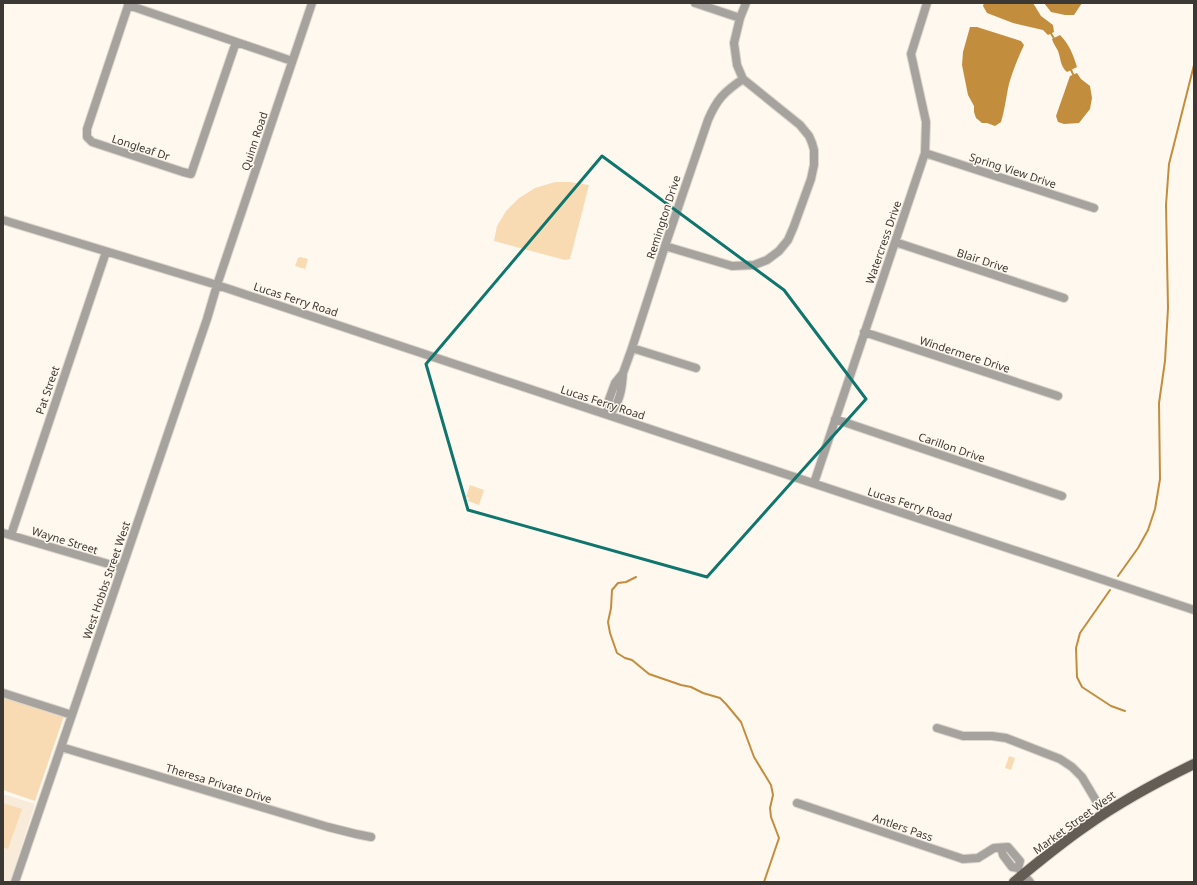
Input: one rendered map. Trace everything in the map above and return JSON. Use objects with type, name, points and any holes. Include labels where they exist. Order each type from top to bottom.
[{"type":"main road","name":"Market Street West","points":[[1014,882],[1085,826],[1131,796],[1194,764]]},
{"type":"street","name":"Quinn Road","points":[[217,285],[312,3]]},
{"type":"street","points":[[695,3],[740,18]]},
{"type":"street","points":[[665,246],[732,266],[754,265],[768,260],[779,251],[788,240],[811,179],[814,165],[814,150],[809,136],[800,125],[743,79],[737,65],[734,43],[740,18],[746,3]]},
{"type":"street","name":"Watercress Drive","points":[[814,483],[924,153],[926,122],[911,54],[927,3]]},
{"type":"street","points":[[128,4],[292,61]]},
{"type":"street","name":"Longleaf Dr","points":[[128,4],[87,129],[87,138],[92,142],[192,174],[236,42]]},
{"type":"street","name":"Remington Drive","points":[[609,415],[615,408],[619,399],[623,373],[703,133],[714,106],[728,89],[743,79]]},
{"type":"street","name":"Spring View Drive","points":[[924,153],[1094,208]]},
{"type":"street","name":"Lucas Ferry Road","points":[[3,220],[217,285],[1194,610]]},
{"type":"street","name":"Blair Drive","points":[[895,242],[1064,298]]},
{"type":"street","name":"Pat Street","points":[[7,534],[106,252]]},
{"type":"street","name":"West Hobbs Street West","points":[[15,882],[217,285]]},
{"type":"street","name":"Windermere Drive","points":[[864,332],[1058,396]]},
{"type":"street","points":[[632,348],[696,368]]},
{"type":"street","name":"Carillon Drive","points":[[835,419],[1062,496]]},
{"type":"street","name":"Wayne Street","points":[[7,534],[122,568]]},
{"type":"street","points":[[3,693],[72,715]]},
{"type":"street","points":[[937,728],[963,736],[992,736],[1006,738],[1060,759],[1072,767],[1082,777],[1104,814]]},
{"type":"street","name":"Theresa Private Drive","points":[[61,747],[328,827],[371,837]]},
{"type":"street","name":"Antlers Pass","points":[[797,803],[963,859],[978,858],[994,848],[1001,848],[1003,855],[1012,867],[1024,875]]},
{"type":"highlighted area","points":[[602,156],[784,290],[866,399],[707,577],[468,510],[426,364]]},
{"type":"shaded area","points":[[984,3],[1033,3],[1041,16],[1053,25],[1054,32],[1048,35],[1043,30],[1013,23],[987,13],[983,6]]},
{"type":"shaded area","points":[[1044,3],[1082,3],[1074,15],[1065,15],[1051,12]]},
{"type":"shaded area","points":[[970,27],[977,27],[1021,41],[1024,45],[1009,84],[1001,122],[995,126],[982,123],[976,118],[974,106],[968,95],[962,65],[963,52]]},
{"type":"shaded area","points":[[1060,35],[1066,42],[1077,67],[1067,72],[1062,65],[1058,51],[1052,39]]},
{"type":"shaded area","points":[[1077,73],[1081,79],[1090,86],[1092,98],[1090,109],[1079,123],[1064,124],[1058,122],[1056,116],[1070,76]]},
{"type":"shaded area","points":[[555,182],[570,182],[589,185],[570,259],[565,260],[494,241],[497,226],[506,211],[519,198],[535,188]]},
{"type":"shaded area","points":[[298,258],[308,259],[305,269],[295,266]]},
{"type":"shaded area","points":[[470,485],[484,490],[479,505],[468,501],[469,498],[466,497]]},
{"type":"shaded area","points":[[3,698],[64,716],[35,801],[3,790]]},
{"type":"shaded area","points":[[1009,756],[1015,758],[1011,770],[1005,768]]},
{"type":"shaded area","points":[[3,794],[35,804],[10,882],[3,882]]},
{"type":"shaded area","points":[[3,803],[22,809],[8,849],[3,847]]},
{"type":"waterway","points":[[1050,32],[1055,40]]},
{"type":"waterway","points":[[1118,576],[1138,548],[1148,530],[1155,509],[1160,479],[1159,403],[1165,361],[1168,308],[1166,205],[1169,164],[1194,65]]},
{"type":"waterway","points":[[1070,68],[1073,74]]},
{"type":"waterway","points":[[636,577],[626,582],[618,583],[612,590],[611,608],[608,622],[617,653],[632,660],[649,674],[720,698],[741,722],[754,757],[771,785],[773,795],[770,808],[771,817],[779,838],[764,882]]},
{"type":"waterway","points":[[1110,590],[1080,633],[1076,648],[1077,677],[1082,687],[1111,706],[1125,711]]}]
